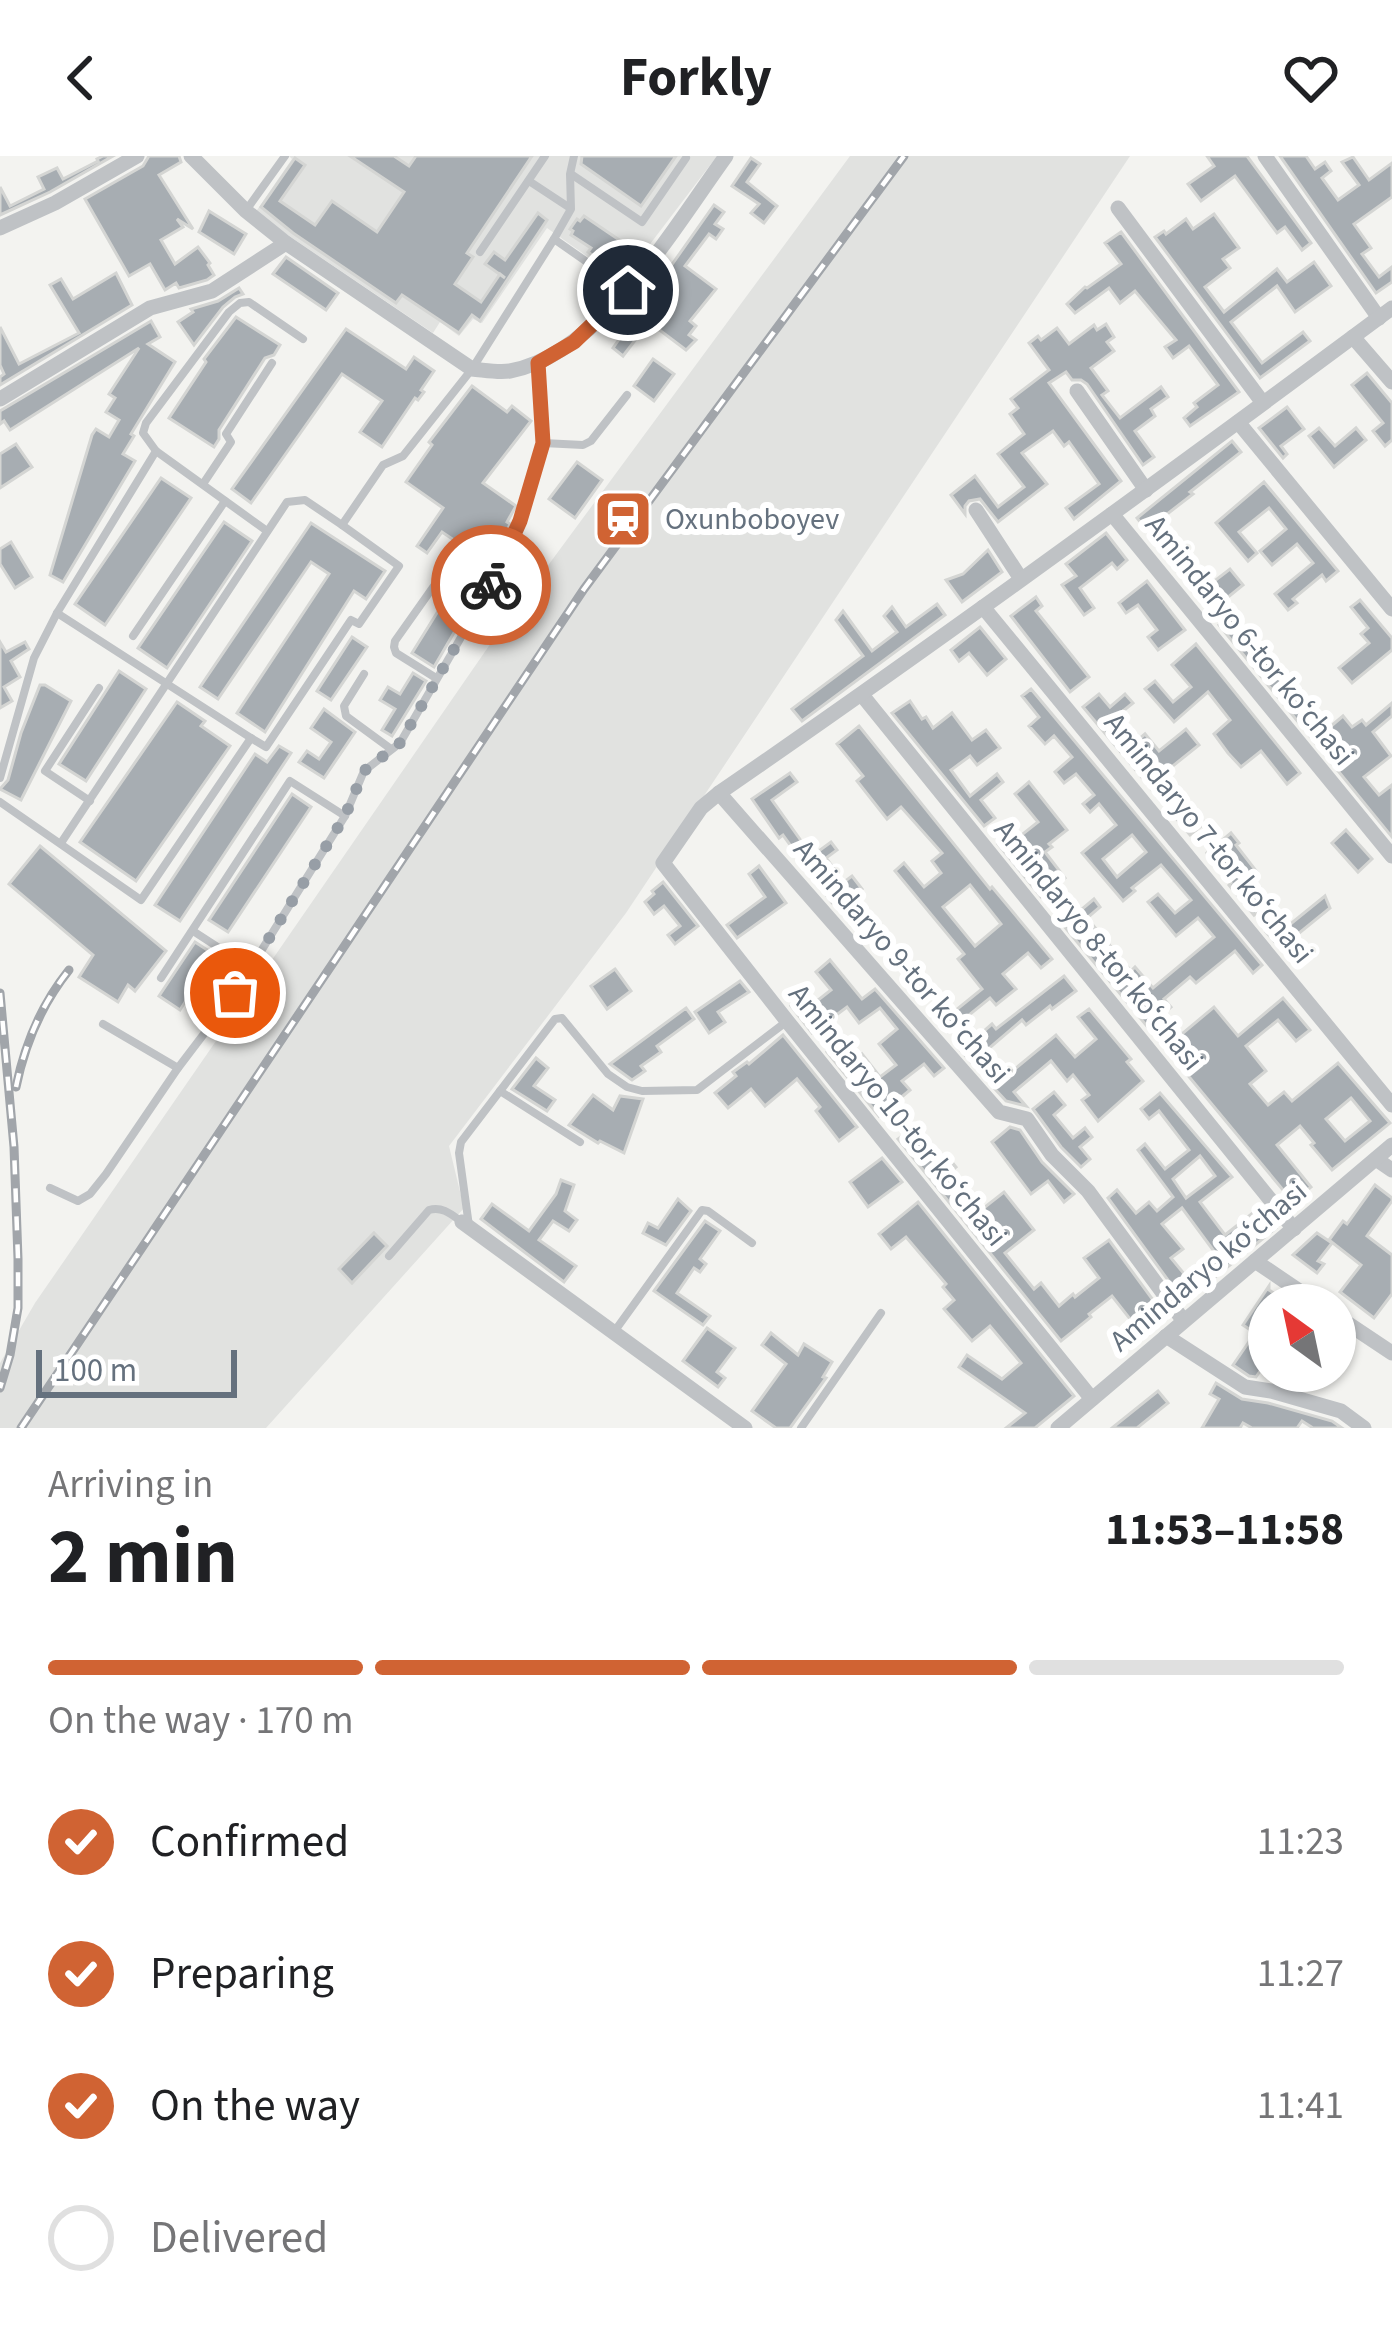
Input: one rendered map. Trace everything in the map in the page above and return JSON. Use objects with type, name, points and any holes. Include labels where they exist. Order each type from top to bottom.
[{"type":"street","points":[[0,228],[137,156]]},
{"type":"street","points":[[191,156],[286,243],[472,369],[506,372],[538,363],[574,342],[628,290],[726,156]]},
{"type":"street","points":[[719,793],[862,695],[1385,313],[1265,156]]},
{"type":"street","points":[[1118,208],[1263,403]]},
{"type":"street","points":[[0,399],[150,308],[212,291],[286,243]]},
{"type":"street","points":[[1353,337],[1392,382]]},
{"type":"street","name":"Amindaryo 6-tor koʻchasi","points":[[1077,391],[1146,490]]},
{"type":"street","points":[[1238,422],[1392,609]]},
{"type":"street","points":[[976,511],[1022,579]]},
{"type":"street","name":"Amindaryo 6-tor koʻchasi","points":[[1112,514],[1392,856]]},
{"type":"street","name":"Amindaryo 7-tor koʻchasi","points":[[983,607],[1392,1106]]},
{"type":"street","name":"Amindaryo 8-tor koʻchasi","points":[[862,695],[1294,1229]]},
{"type":"street","name":"Amindaryo 10-tor koʻchasi","points":[[719,793],[701,808],[663,863],[1092,1399]]},
{"type":"street","name":"Amindaryo 9-tor koʻchasi","points":[[719,793],[999,1112],[1027,1119],[1052,1155],[1088,1191],[1184,1320]]},
{"type":"street","name":"Amindaryo koʻchasi","points":[[1071,1425],[1092,1399],[1392,1145]]},
{"type":"street","points":[[1376,1159],[1392,1170]]},
{"type":"street","points":[[466,1224],[746,1428]]},
{"type":"street","points":[[1255,1262],[1288,1284]]},
{"type":"street","points":[[1356,1329],[1392,1353]]},
{"type":"street","points":[[1166,1336],[1245,1387],[1271,1390],[1341,1412],[1364,1428]]},
{"type":"lane","points":[[246,211],[285,156]]},
{"type":"lane","points":[[480,252],[545,156]]},
{"type":"lane","points":[[342,525],[382,465],[403,456],[472,369],[554,239],[571,209],[574,156]]},
{"type":"lane","points":[[570,173],[642,222],[686,158]]},
{"type":"lane","points":[[529,181],[571,209]]},
{"type":"lane","points":[[554,239],[628,290]]},
{"type":"lane","points":[[267,531],[156,451],[143,433],[240,303],[249,302],[303,339]]},
{"type":"lane","points":[[203,484],[231,442],[226,434],[272,363]]},
{"type":"lane","points":[[50,1188],[78,1201],[90,1194],[250,968],[345,816],[364,771],[400,743],[490,587],[520,521],[543,443],[538,363]]},
{"type":"lane","points":[[543,443],[583,446],[627,395]]},
{"type":"lane","points":[[0,778],[34,658],[156,451]]},
{"type":"lane","points":[[57,613],[167,684],[251,738],[266,747],[351,620],[359,624],[399,566],[305,500],[287,502],[267,531],[167,684],[62,843]]},
{"type":"lane","points":[[133,636],[225,501]]},
{"type":"lane","points":[[436,678],[394,647],[441,576]]},
{"type":"lane","points":[[364,674],[344,712],[392,749]]},
{"type":"lane","points":[[90,801],[45,771],[99,688]]},
{"type":"lane","points":[[0,802],[142,900],[251,738]]},
{"type":"lane","points":[[161,978],[290,781],[345,816]]},
{"type":"lane","points":[[193,931],[250,968]]},
{"type":"lane","points":[[466,1224],[460,1142],[551,1022],[562,1018],[627,1087],[657,1091],[697,1090],[787,1021]]},
{"type":"lane","points":[[103,1024],[178,1068]]},
{"type":"lane","points":[[500,1090],[580,1142]]},
{"type":"lane","points":[[389,1256],[429,1210],[447,1211],[466,1224]]},
{"type":"lane","points":[[614,1332],[702,1210],[752,1243]]},
{"type":"lane","points":[[801,1428],[881,1312]]},
{"type":"shaded area","points":[[289,156],[717,156],[622,281],[547,228],[482,323],[473,319],[459,336],[440,322],[433,333],[255,213],[292,159]]},
{"type":"shaded area","points":[[850,156],[1130,156],[626,913],[449,1146],[464,1208],[266,1428],[0,1428],[0,1363],[35,1303],[493,640]]},
{"type":"building","points":[[103,156],[113,156],[0,215],[0,187],[10,206],[44,189],[38,177],[57,168],[63,179]]},
{"type":"building","points":[[149,156],[179,156],[181,162],[159,175],[193,229],[177,219],[183,227],[161,240],[175,264],[198,247],[214,275],[207,280],[179,288],[176,283],[165,290],[150,264],[129,276],[85,199],[143,166]]},
{"type":"building","points":[[350,156],[394,156],[409,166],[416,156],[532,156],[467,253],[473,257],[455,284],[481,302],[500,274],[485,264],[494,252],[505,260],[538,213],[547,220],[480,321],[472,315],[459,333],[402,295],[396,303],[261,207],[295,158],[305,165],[280,201],[315,225],[332,201],[377,232],[404,192]]},
{"type":"building","points":[[582,156],[676,156],[641,206],[581,164]]},
{"type":"building","points":[[1207,156],[1247,156],[1311,243],[1302,250],[1285,227],[1277,233],[1235,176],[1201,201],[1188,184],[1214,166]]},
{"type":"building","points":[[1280,156],[1306,156],[1315,169],[1325,162],[1331,171],[1322,178],[1338,200],[1359,185],[1342,162],[1353,157],[1369,180],[1392,163],[1392,197],[1354,224],[1371,248],[1362,254],[1379,277],[1392,267],[1392,282],[1376,293]]},
{"type":"building","points":[[751,158],[760,164],[747,182],[777,206],[764,223],[751,213],[759,204],[732,186]]},
{"type":"building","points":[[714,205],[724,212],[715,224],[723,229],[716,239],[709,234],[685,266],[716,289],[690,321],[696,326],[689,335],[696,340],[686,350],[649,322],[623,356],[613,348]]},
{"type":"building","points":[[209,211],[246,234],[234,254],[199,232]]},
{"type":"building","points":[[1214,214],[1239,248],[1223,259],[1230,268],[1205,287],[1224,312],[1277,269],[1287,282],[1314,262],[1331,286],[1295,312],[1277,286],[1231,322],[1262,363],[1303,332],[1310,341],[1260,378],[1155,237],[1186,219],[1193,229]]},
{"type":"building","points":[[584,216],[637,252],[624,271],[607,259],[604,264],[571,235],[570,229]]},
{"type":"building","points":[[1121,232],[1239,392],[1190,426],[1184,418],[1197,407],[1194,403],[1218,385],[1189,346],[1173,358],[1165,347],[1176,340],[1135,291],[1120,303],[1109,288],[1075,313],[1067,304],[1121,264],[1105,243]]},
{"type":"building","points":[[286,257],[338,293],[326,310],[273,274]]},
{"type":"building","points":[[116,273],[132,305],[0,385],[4,374],[0,327],[19,364],[79,333],[50,285],[61,279],[73,299]]},
{"type":"building","points":[[239,288],[243,294],[223,307],[194,345],[178,322],[191,309]]},
{"type":"building","points":[[236,317],[280,345],[274,355],[265,358],[219,430],[214,447],[169,418]]},
{"type":"building","points":[[151,321],[160,337],[148,344],[175,362],[131,434],[123,454],[135,461],[63,582],[50,575],[92,435],[96,429],[109,437],[119,420],[106,412],[115,398],[109,394],[139,348],[10,430],[4,421],[0,424],[0,411]]},
{"type":"building","points":[[1106,324],[1114,337],[1107,342],[1114,351],[1091,368],[1108,391],[1102,395],[1120,418],[1161,387],[1168,397],[1151,409],[1155,416],[1135,431],[1154,457],[1143,465],[1087,384],[1072,380],[1066,372],[1049,383],[1121,481],[1074,519],[1066,508],[1099,484],[1069,442],[1064,446],[1053,431],[1022,453],[1047,484],[998,522],[980,499],[969,501],[965,514],[951,495],[975,476],[998,507],[1024,487],[998,454],[1024,434],[1010,414],[1018,408],[1011,399],[1049,370],[1029,343],[1057,328],[1069,344],[1094,325],[1097,330]]},
{"type":"building","points":[[346,329],[406,369],[414,357],[434,371],[424,392],[382,447],[360,432],[382,401],[342,374],[251,503],[232,489]]},
{"type":"building","points":[[653,359],[674,374],[654,401],[634,386]]},
{"type":"building","points":[[1367,373],[1392,403],[1392,440],[1385,446],[1373,431],[1383,423],[1352,385]]},
{"type":"building","points":[[472,386],[507,412],[512,406],[531,421],[483,483],[516,506],[488,563],[442,532],[427,553],[417,546],[443,508],[406,482],[432,445],[429,442]]},
{"type":"building","points":[[1287,407],[1304,429],[1281,446],[1287,454],[1283,458],[1259,428]]},
{"type":"building","points":[[1319,428],[1335,446],[1356,428],[1366,440],[1334,467],[1309,436]]},
{"type":"building","points":[[1232,441],[1241,452],[1162,518],[1212,583],[1230,569],[1243,585],[1211,611],[1137,518]]},
{"type":"building","points":[[16,444],[32,467],[0,488],[0,454]]},
{"type":"building","points":[[577,462],[602,480],[575,518],[549,499]]},
{"type":"building","points":[[161,478],[191,498],[105,625],[75,604]]},
{"type":"building","points":[[1264,482],[1338,571],[1326,581],[1322,575],[1293,599],[1297,603],[1288,610],[1275,594],[1313,563],[1297,544],[1272,565],[1260,551],[1286,529],[1269,508],[1239,532],[1257,553],[1248,561],[1216,523]]},
{"type":"building","points":[[224,522],[252,541],[167,668],[138,648]]},
{"type":"building","points":[[311,523],[385,571],[366,599],[354,591],[265,732],[237,713],[329,574],[311,562],[218,699],[200,687]]},
{"type":"building","points":[[1106,533],[1127,560],[1117,569],[1112,563],[1080,588],[1094,608],[1084,615],[1062,585],[1076,576],[1066,564]]},
{"type":"building","points":[[11,542],[32,577],[15,588],[0,564],[0,549]]},
{"type":"building","points":[[988,550],[1002,572],[962,602],[946,580],[963,574]]},
{"type":"building","points":[[463,571],[483,583],[434,667],[412,653]]},
{"type":"building","points":[[1147,581],[1185,630],[1158,650],[1148,637],[1157,630],[1138,605],[1126,613],[1119,603]]},
{"type":"building","points":[[1036,597],[1042,606],[1036,611],[1089,677],[1070,692],[1011,616]]},
{"type":"building","points":[[1360,600],[1392,638],[1392,650],[1352,683],[1339,668],[1369,643],[1361,634],[1368,628],[1351,607]]},
{"type":"building","points":[[937,604],[945,615],[802,721],[792,709],[863,656],[836,620],[843,611],[872,651],[897,632],[884,616],[892,607],[906,627]]},
{"type":"building","points":[[1229,616],[1304,707],[1310,702],[1330,727],[1343,716],[1352,727],[1362,720],[1366,725],[1392,703],[1392,716],[1373,732],[1391,756],[1364,777],[1379,795],[1392,785],[1392,837],[1219,625]]},
{"type":"building","points":[[980,627],[1006,659],[987,675],[969,653],[959,661],[951,650]]},
{"type":"building","points":[[352,637],[367,647],[331,700],[317,691]]},
{"type":"building","points":[[0,642],[6,652],[25,642],[29,649],[11,661],[20,677],[4,687],[12,701],[0,708]]},
{"type":"building","points":[[1196,644],[1300,773],[1287,784],[1261,751],[1241,767],[1228,753],[1214,734],[1230,720],[1208,692],[1174,722],[1145,689],[1155,681],[1173,702],[1191,687],[1172,665]]},
{"type":"building","points":[[119,671],[146,689],[86,781],[59,764]]},
{"type":"building","points":[[413,673],[426,681],[392,736],[382,730],[395,709],[380,700],[388,687],[400,694]]},
{"type":"building","points":[[40,685],[71,701],[21,800],[0,789],[8,780]]},
{"type":"building","points":[[1031,689],[1262,965],[1253,973],[1235,951],[1196,983],[1190,977],[1164,999],[1171,1007],[1164,1013],[1182,1034],[1214,1007],[1238,1036],[1283,998],[1310,1030],[1296,1041],[1278,1020],[1246,1046],[1266,1071],[1250,1084],[1268,1105],[1284,1092],[1292,1101],[1338,1063],[1390,1123],[1332,1170],[1300,1126],[1277,1145],[1311,1187],[1293,1202],[1063,925],[1094,899],[1100,907],[1087,918],[1131,971],[1135,967],[1153,988],[1214,937],[1198,918],[1176,936],[1148,902],[1158,894],[1175,913],[1191,900],[1161,865],[1123,901],[1082,853],[1116,825],[1099,804],[1090,812],[1083,804],[1094,795],[1076,774],[1064,783],[1055,772],[1072,757],[1054,736],[1045,744],[1029,726],[1039,717],[1022,696]],"holes":[[[1132,835],[1146,852],[1117,877],[1103,859]],[[1351,1098],[1370,1121],[1345,1141],[1326,1119]]]},
{"type":"building","points":[[1099,694],[1110,707],[1125,694],[1133,703],[1118,715],[1138,740],[1145,734],[1159,751],[1186,729],[1199,745],[1164,773],[1205,823],[1190,835],[1083,707]]},
{"type":"building","points":[[910,701],[933,728],[952,713],[972,740],[986,730],[1000,748],[977,765],[970,756],[951,770],[970,796],[997,774],[1003,782],[981,800],[995,818],[984,826],[892,713]]},
{"type":"building","points":[[177,702],[230,746],[136,881],[80,842]]},
{"type":"building","points":[[324,709],[355,732],[324,778],[299,762],[307,751],[319,759],[331,742],[311,728]]},
{"type":"building","points":[[859,726],[1052,959],[1041,968],[1028,953],[1003,974],[1016,989],[996,1005],[990,998],[948,1032],[940,1023],[982,989],[958,959],[964,954],[895,871],[904,863],[924,887],[941,873],[932,861],[942,853],[901,807],[887,819],[857,781],[863,776],[837,744]],"holes":[[[970,885],[1001,924],[975,946],[943,907]]]},
{"type":"building","points":[[279,746],[291,753],[180,921],[155,905],[255,754],[267,762]]},
{"type":"building","points":[[790,773],[797,782],[772,800],[812,856],[831,842],[837,850],[826,858],[844,882],[852,876],[862,889],[853,895],[876,927],[864,935],[840,902],[832,903],[752,799]]},
{"type":"building","points":[[1029,782],[1067,830],[1045,852],[1065,878],[1041,897],[998,844],[1009,835],[1014,841],[1038,822],[1015,794]]},
{"type":"building","points":[[292,794],[311,807],[228,932],[209,920]]},
{"type":"building","points":[[1346,830],[1372,859],[1358,872],[1332,843]]},
{"type":"building","points":[[1231,833],[1257,872],[1247,881],[1266,904],[1254,915],[1207,853]]},
{"type":"building","points":[[40,846],[166,951],[135,991],[128,985],[118,1002],[79,977],[93,955],[9,884]]},
{"type":"building","points":[[759,866],[786,903],[737,938],[727,925],[765,897],[749,874]]},
{"type":"building","points":[[663,882],[698,926],[675,944],[668,935],[680,926],[664,906],[654,914],[645,902]]},
{"type":"building","points":[[1325,896],[1330,908],[1293,938],[1300,947],[1288,957],[1266,932],[1283,919],[1288,926]]},
{"type":"building","points":[[195,942],[215,955],[180,1010],[159,996]]},
{"type":"building","points":[[830,960],[862,999],[875,989],[944,1068],[934,1076],[924,1064],[902,1081],[910,1090],[879,1116],[827,1052],[840,1041],[855,1060],[862,1054],[880,1077],[896,1065],[879,1044],[897,1029],[880,1008],[859,1023],[847,1007],[812,1033],[791,1006],[801,999],[808,1008],[831,990],[816,972]]},
{"type":"building","points":[[615,969],[631,991],[607,1009],[591,986]]},
{"type":"building","points":[[1064,976],[1076,991],[1052,1009],[1050,1006],[1026,1025],[1022,1020],[972,1063],[961,1051],[992,1024],[996,1029]]},
{"type":"building","points":[[740,981],[749,992],[718,1012],[725,1022],[709,1033],[695,1012]]},
{"type":"building","points":[[686,1008],[694,1019],[657,1046],[661,1052],[641,1066],[645,1071],[632,1080],[610,1064]]},
{"type":"building","points":[[1089,1009],[1131,1059],[1127,1062],[1143,1081],[1098,1121],[1082,1100],[1089,1095],[1073,1075],[1067,1081],[1051,1061],[1014,1092],[1026,1106],[1006,1101],[993,1087],[1056,1035],[1075,1057],[1096,1039],[1078,1017]]},
{"type":"building","points":[[783,1035],[857,1127],[839,1141],[797,1079],[765,1106],[751,1089],[728,1108],[715,1093],[736,1076],[733,1072]]},
{"type":"building","points":[[536,1058],[548,1068],[534,1086],[555,1100],[547,1111],[512,1089]]},
{"type":"building","points":[[1054,1092],[1065,1105],[1054,1115],[1073,1138],[1085,1128],[1092,1137],[1080,1147],[1090,1159],[1081,1167],[1033,1109]]},
{"type":"building","points":[[1160,1093],[1232,1177],[1200,1202],[1225,1235],[1259,1208],[1276,1228],[1184,1302],[1108,1198],[1117,1190],[1136,1213],[1149,1202],[1157,1211],[1173,1197],[1138,1150],[1145,1144],[1165,1169],[1189,1150],[1159,1111],[1149,1119],[1141,1109]],"holes":[[[1200,1156],[1215,1176],[1186,1198],[1173,1179]],[[1182,1208],[1219,1258],[1190,1281],[1171,1258],[1183,1249],[1162,1224]]]},
{"type":"building","points":[[593,1095],[613,1110],[620,1096],[643,1099],[624,1153],[569,1125]]},
{"type":"building","points":[[1010,1127],[1020,1130],[1042,1162],[1074,1194],[1064,1202],[1048,1181],[1031,1194],[992,1142]]},
{"type":"building","points":[[910,1130],[937,1164],[947,1156],[956,1167],[944,1177],[966,1204],[971,1200],[980,1211],[1004,1192],[1034,1230],[1005,1253],[1034,1289],[1041,1283],[1059,1306],[1075,1297],[1099,1278],[1084,1258],[1109,1240],[1164,1315],[1141,1333],[1112,1296],[1061,1341],[898,1139]]},
{"type":"building","points":[[882,1158],[902,1182],[868,1207],[850,1182]]},
{"type":"building","points":[[561,1180],[574,1185],[565,1211],[577,1220],[569,1231],[553,1221],[539,1240],[576,1266],[564,1282],[481,1219],[492,1204],[529,1231]]},
{"type":"building","points":[[1375,1185],[1392,1198],[1367,1236],[1392,1255],[1392,1294],[1374,1318],[1356,1304],[1356,1284],[1346,1284],[1361,1265],[1329,1240],[1343,1221],[1347,1224]]},
{"type":"building","points":[[678,1199],[691,1211],[666,1245],[643,1233],[648,1223],[658,1228]]},
{"type":"building","points":[[918,1202],[1074,1396],[1035,1428],[1006,1428],[1025,1413],[959,1367],[967,1355],[1002,1379],[1021,1363],[990,1326],[972,1341],[944,1309],[954,1300],[943,1287],[946,1284],[906,1237],[891,1249],[879,1234]]},
{"type":"building","points":[[705,1221],[720,1231],[700,1259],[706,1264],[700,1272],[694,1268],[677,1293],[710,1316],[703,1325],[654,1291]]},
{"type":"building","points":[[374,1233],[387,1246],[352,1283],[339,1269]]},
{"type":"building","points":[[1317,1233],[1332,1243],[1318,1261],[1324,1264],[1317,1273],[1293,1255]]},
{"type":"building","points":[[707,1328],[735,1348],[717,1372],[725,1378],[718,1387],[683,1361]]},
{"type":"building","points":[[771,1333],[798,1355],[804,1344],[832,1362],[790,1428],[776,1428],[752,1411],[786,1364],[762,1345]]},
{"type":"building","points":[[1248,1343],[1248,1375],[1233,1365]]},
{"type":"building","points":[[1216,1383],[1242,1399],[1332,1421],[1342,1428],[1313,1428],[1302,1421],[1297,1428],[1252,1428],[1243,1423],[1240,1428],[1202,1428],[1219,1399],[1210,1394]]},
{"type":"building","points":[[1158,1391],[1168,1403],[1137,1428],[1112,1428]]},
{"type":"railway","points":[[21,1428],[584,589],[904,156]]},
{"type":"railway","points":[[16,1087],[35,1025],[69,970]]},
{"type":"railway","points":[[0,993],[18,1259],[18,1308],[0,1388]]},
{"type":"way so far","points":[[235,993],[345,816],[364,771],[400,743],[491,585]]},
{"type":"place","name":"Oxunboboyev","points":[[623,519]]},
{"type":"route","points":[[491,585],[520,521],[543,443],[538,363],[574,342],[628,290]]}]
